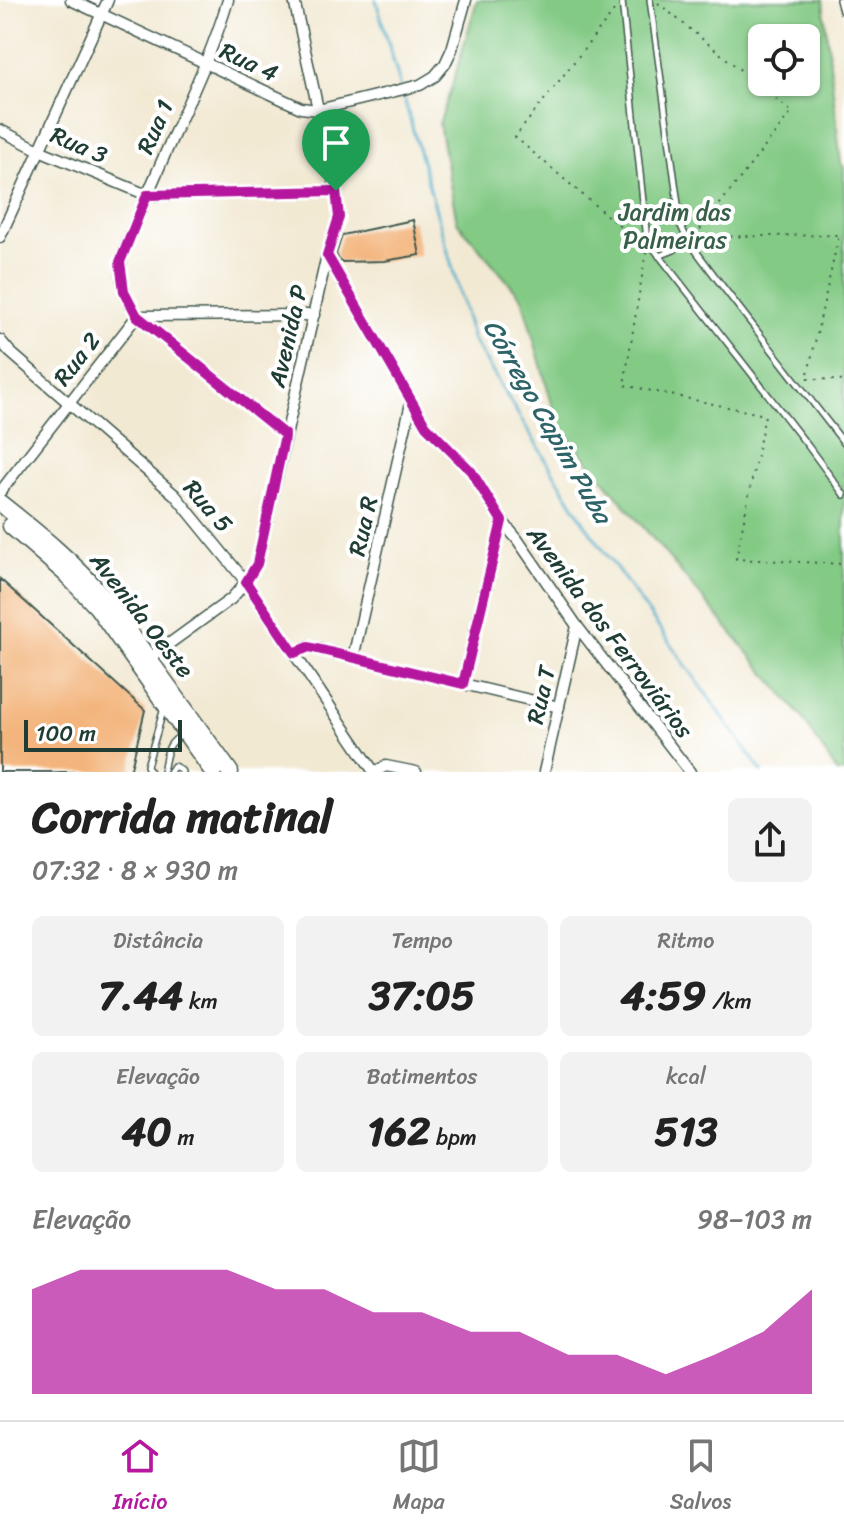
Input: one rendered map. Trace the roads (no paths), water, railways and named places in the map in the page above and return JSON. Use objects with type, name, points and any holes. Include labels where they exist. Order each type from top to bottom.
[{"type":"main road","name":"Avenida Oeste","points":[[0,503],[92,583],[230,772]]},
{"type":"main road","name":"Avenida Oeste","points":[[0,517],[84,591],[213,772]]},
{"type":"street","name":"Rua 4","points":[[71,0],[301,108],[318,110]]},
{"type":"street","points":[[0,237],[108,0]]},
{"type":"street","name":"Rua 1","points":[[228,0],[205,64],[120,262],[124,291],[137,316],[285,435]]},
{"type":"street","points":[[294,0],[336,191],[339,217],[327,255]]},
{"type":"street","points":[[318,110],[420,85],[435,76],[452,49],[466,0]]},
{"type":"street","name":"Rua 3","points":[[0,130],[39,150],[147,195],[336,191]]},
{"type":"street","name":"Avenida P","points":[[148,659],[231,599],[257,564],[327,255]]},
{"type":"street","name":"Avenida dos Ferroviários","points":[[327,255],[426,426],[471,471],[502,521],[577,626],[690,772]]},
{"type":"street","points":[[137,316],[314,315]]},
{"type":"street","name":"Rua 2","points":[[0,492],[137,316]]},
{"type":"street","name":"Rua 5","points":[[0,340],[175,495],[246,582],[374,772]]},
{"type":"street","name":"Rua R","points":[[353,658],[411,403]]},
{"type":"street","points":[[463,684],[502,521]]},
{"type":"street","name":"Rua T","points":[[544,772],[577,626]]},
{"type":"street","points":[[294,653],[309,647],[559,707]]},
{"type":"street","points":[[374,772],[386,766],[416,772]]},
{"type":"lane","points":[[623,0],[647,240],[844,495]]},
{"type":"lane","points":[[652,0],[681,226],[687,239],[732,299],[844,443]]},
{"type":"lane","points":[[839,0],[844,12]]},
{"type":"lane","points":[[645,218],[680,212]]},
{"type":"lane","points":[[659,256],[674,250],[687,239]]},
{"type":"lane","points":[[150,772],[147,766],[165,704]]},
{"type":"lane","points":[[163,772],[170,745],[185,733]]},
{"type":"lane","points":[[170,772],[174,766],[182,772]]},
{"type":"waterway","name":"Córrego Capim Puba","points":[[376,0],[473,340],[585,524],[762,772]]},
{"type":"park label","name":"Jardim das Palmeiras","points":[[675,226]]}]
